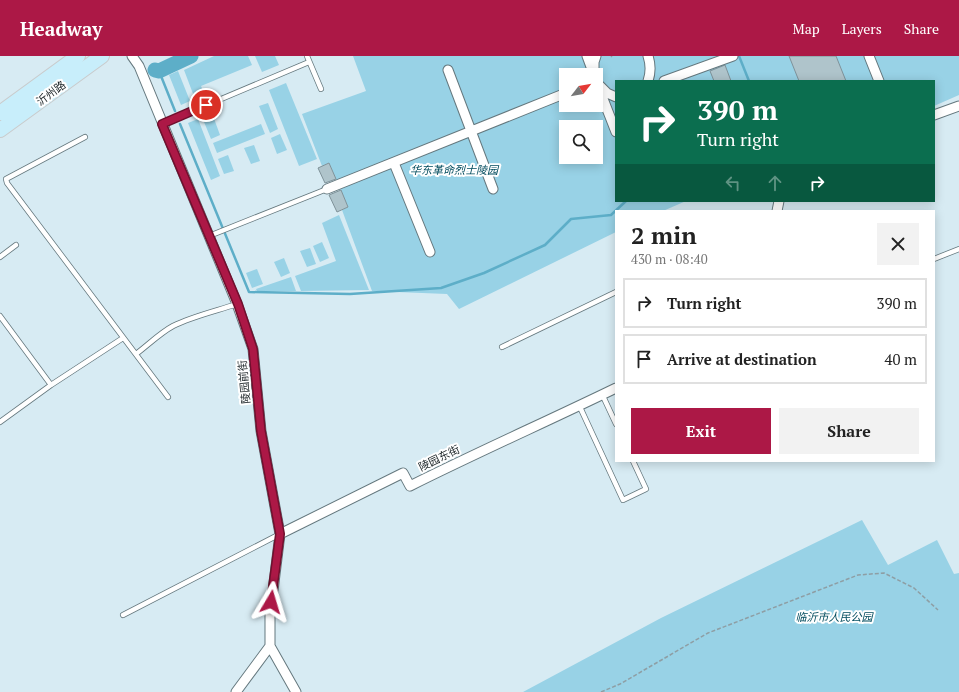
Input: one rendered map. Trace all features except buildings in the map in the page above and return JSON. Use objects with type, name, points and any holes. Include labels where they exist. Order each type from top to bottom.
[{"type":"main road","name":"沂州路","points":[[0,113],[78,56]]},
{"type":"main road","name":"沂州路","points":[[0,130],[102,56]]},
{"type":"street","name":"陵园前街","points":[[132,56],[139,66],[238,304],[253,349],[261,431],[280,534],[270,615],[270,646]]},
{"type":"street","points":[[587,56],[591,68]]},
{"type":"street","points":[[593,68],[596,56]]},
{"type":"street","points":[[648,56],[651,64],[651,73],[648,80]]},
{"type":"street","points":[[667,80],[733,56]]},
{"type":"street","points":[[869,56],[879,80]]},
{"type":"street","points":[[448,70],[493,189]]},
{"type":"street","points":[[603,90],[615,97]]},
{"type":"street","points":[[327,189],[559,95]]},
{"type":"street","points":[[603,99],[615,129]]},
{"type":"street","points":[[935,115],[959,106]]},
{"type":"street","points":[[394,163],[430,252]]},
{"type":"street","name":"陵园东街","points":[[280,534],[403,473],[410,486],[615,388]]},
{"type":"street","points":[[236,692],[270,646],[296,692]]},
{"type":"lane","points":[[307,56],[321,89]]},
{"type":"lane","points":[[162,124],[309,62]]},
{"type":"lane","points":[[85,136],[6,179],[7,183],[168,397]]},
{"type":"lane","points":[[209,236],[327,189]]},
{"type":"lane","points":[[0,257],[16,245]]},
{"type":"lane","points":[[935,259],[959,249]]},
{"type":"lane","points":[[502,347],[615,292]]},
{"type":"lane","points":[[136,354],[171,327],[190,318],[216,312],[238,304]]},
{"type":"lane","points":[[0,316],[51,385]]},
{"type":"lane","points":[[0,422],[51,385],[123,338]]},
{"type":"lane","points":[[602,394],[615,422]]},
{"type":"lane","points":[[579,406],[624,500],[646,488],[633,462]]},
{"type":"lane","points":[[123,615],[280,534]]},
{"type":"path","points":[[601,692],[620,684],[708,633],[858,574],[884,573],[914,588],[938,610]]},
{"type":"green space","points":[[214,56],[248,56],[252,65],[201,86],[205,95],[195,99],[184,70]]},
{"type":"green space","points":[[255,56],[275,56],[279,65],[262,72]]},
{"type":"green space","name":"华东革命烈士陵园","points":[[353,56],[959,56],[959,95],[935,106],[935,80],[615,80],[615,202],[684,202],[665,210],[615,210],[615,232],[459,309],[447,294],[372,291],[342,210],[348,207],[329,163],[322,166],[302,114],[366,91]]},
{"type":"green space","points":[[178,71],[190,101],[181,105],[169,75]]},
{"type":"green space","points":[[286,83],[317,159],[299,166],[269,90]]},
{"type":"green space","points":[[268,103],[278,129],[270,133],[259,106]]},
{"type":"green space","points":[[212,113],[220,135],[211,139],[202,117]]},
{"type":"green space","points":[[198,119],[220,176],[211,180],[188,123]]},
{"type":"green space","points":[[261,124],[265,134],[217,153],[213,143]]},
{"type":"green space","points":[[280,134],[287,150],[277,154],[271,138]]},
{"type":"green space","points":[[254,145],[260,161],[251,164],[244,148]]},
{"type":"green space","points":[[228,155],[234,171],[224,174],[218,159]]},
{"type":"green space","points":[[339,215],[369,290],[301,291],[295,276],[336,261],[322,223]]},
{"type":"green space","points":[[322,242],[329,258],[320,262],[313,246]]},
{"type":"green space","points":[[310,248],[316,264],[307,267],[300,251]]},
{"type":"green space","points":[[284,258],[290,273],[281,277],[274,262]]},
{"type":"green space","points":[[257,269],[263,284],[252,288],[246,273]]},
{"type":"green space","points":[[291,277],[296,291],[257,291],[256,289]]},
{"type":"green space","name":"临沂市人民公园","points":[[862,520],[888,565],[937,540],[954,574],[959,573],[959,692],[523,692],[661,618]]},
{"type":"waterway","points":[[155,70],[159,71],[191,56]]},
{"type":"waterway","points":[[739,56],[749,80]]},
{"type":"waterway","points":[[159,71],[175,111]]},
{"type":"waterway","points":[[180,124],[249,292],[350,294],[441,288],[484,273],[545,245],[571,219],[611,215],[615,211]]},
{"type":"waterway","points":[[616,210],[625,202]]},
{"type":"route","points":[[206,105],[162,124],[238,304],[253,349],[261,431],[280,534],[271,602]]}]
